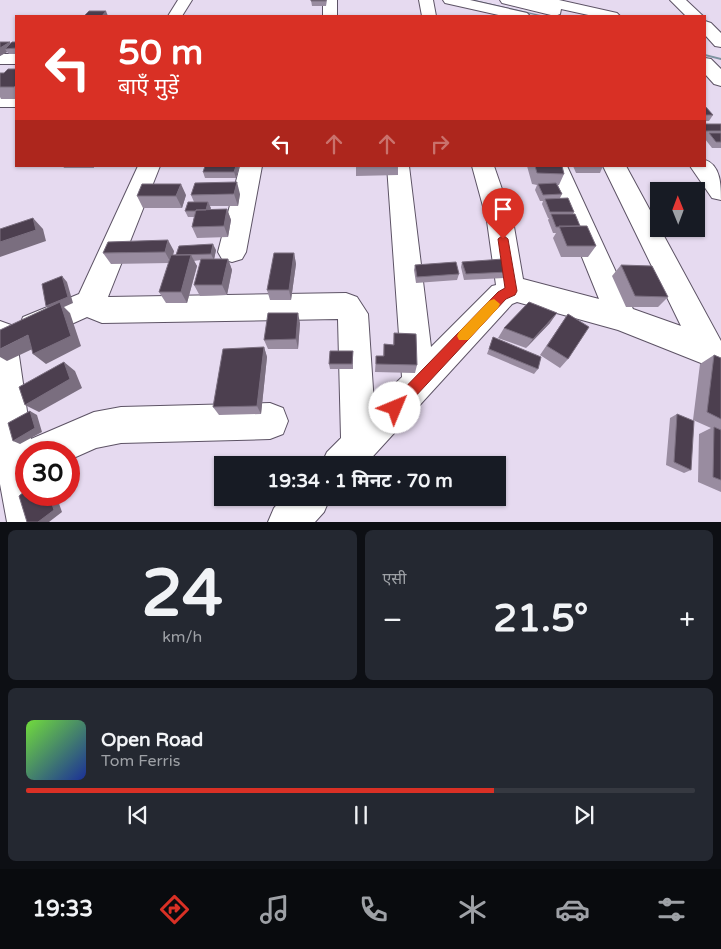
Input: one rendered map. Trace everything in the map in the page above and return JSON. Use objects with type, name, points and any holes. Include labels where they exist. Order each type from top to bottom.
[{"type":"street","points":[[176,15],[185,0]]},
{"type":"street","points":[[330,0],[330,15]]},
{"type":"street","points":[[426,0],[429,15]]},
{"type":"street","points":[[450,0],[500,7],[523,7],[573,15]]},
{"type":"street","points":[[539,0],[607,15]]},
{"type":"street","points":[[677,0],[694,15]]},
{"type":"street","points":[[706,28],[713,40]]},
{"type":"street","points":[[0,59],[15,58]]},
{"type":"street","points":[[706,62],[721,64]]},
{"type":"street","points":[[706,63],[721,80]]},
{"type":"street","points":[[0,101],[15,101]]},
{"type":"street","points":[[149,167],[94,293],[93,301],[96,308],[102,310],[346,306],[350,308],[352,314],[349,455]]},
{"type":"street","points":[[232,252],[251,167]]},
{"type":"street","points":[[398,167],[419,384]]},
{"type":"street","points":[[483,167],[500,221],[511,291]]},
{"type":"street","points":[[556,167],[622,318]]},
{"type":"street","points":[[615,167],[716,354]]},
{"type":"street","points":[[702,167],[721,192]]},
{"type":"street","points":[[349,455],[419,384],[502,295],[511,291],[547,297],[622,318],[716,354]]},
{"type":"street","points":[[24,441],[1,339],[93,301]]},
{"type":"street","points":[[70,441],[94,430],[114,426],[270,421]]},
{"type":"street","points":[[27,506],[27,522]]},
{"type":"street","points":[[288,522],[303,506]]},
{"type":"building","points":[[89,11],[106,11],[103,15],[85,15]]},
{"type":"building","points":[[0,42],[10,42],[0,48]]},
{"type":"building","points":[[12,42],[15,42],[15,48],[5,49]]},
{"type":"building","points":[[8,69],[15,69],[14,87],[0,87],[0,73],[4,73]]},
{"type":"building","points":[[706,107],[713,115],[706,115]]},
{"type":"building","points":[[706,124],[721,124],[721,131],[706,131]]},
{"type":"building","points":[[709,133],[721,133],[721,142],[716,142]]},
{"type":"building","points":[[205,167],[236,167],[234,172],[203,172]]},
{"type":"building","points":[[535,167],[562,167],[564,174],[537,173]]},
{"type":"building","points":[[237,182],[234,194],[191,195],[195,183]]},
{"type":"building","points":[[556,183],[562,194],[543,195],[538,184]]},
{"type":"building","points":[[142,184],[181,184],[176,196],[137,196]]},
{"type":"building","points":[[568,198],[574,212],[550,212],[545,199]]},
{"type":"building","points":[[188,202],[208,202],[206,210],[185,211]]},
{"type":"building","points":[[227,209],[224,226],[192,227],[196,210]]},
{"type":"building","points":[[551,214],[575,214],[580,226],[556,227]]},
{"type":"building","points":[[33,218],[36,230],[0,242],[0,229]]},
{"type":"building","points":[[559,226],[587,226],[596,246],[567,246]]},
{"type":"building","points":[[168,240],[165,252],[103,253],[108,242]]},
{"type":"building","points":[[213,244],[211,254],[176,255],[179,246]]},
{"type":"building","points":[[274,253],[294,253],[289,290],[267,290]]},
{"type":"building","points":[[171,255],[191,255],[181,292],[159,292]]},
{"type":"building","points":[[201,259],[228,259],[222,285],[194,285]]},
{"type":"building","points":[[503,259],[508,272],[466,274],[462,262]]},
{"type":"building","points":[[456,262],[459,274],[417,277],[415,265]]},
{"type":"building","points":[[621,265],[652,266],[668,297],[635,296]]},
{"type":"building","points":[[62,276],[68,297],[46,306],[42,284]]},
{"type":"building","points":[[60,302],[71,336],[33,354],[28,335],[0,349],[0,330]]},
{"type":"building","points":[[529,302],[557,313],[533,339],[504,328]]},
{"type":"building","points":[[268,313],[298,313],[296,339],[264,340]]},
{"type":"building","points":[[568,314],[589,327],[568,359],[547,346]]},
{"type":"building","points":[[394,333],[416,334],[417,365],[376,364],[376,356],[384,356],[384,344],[394,345]]},
{"type":"building","points":[[493,337],[541,357],[538,369],[489,349]]},
{"type":"building","points":[[264,347],[257,406],[213,407],[223,349]]},
{"type":"building","points":[[330,351],[353,351],[352,364],[329,364]]},
{"type":"building","points":[[714,355],[721,358],[721,419],[707,412]]},
{"type":"building","points":[[64,362],[70,379],[25,405],[19,387]]},
{"type":"building","points":[[30,411],[35,428],[13,441],[8,423]]},
{"type":"building","points":[[677,414],[694,421],[691,470],[674,462]]},
{"type":"building","points":[[714,427],[721,430],[721,480],[713,477]]},
{"type":"building","points":[[22,506],[53,506],[54,510],[38,522],[27,522]]},
{"type":"waterway","points":[[470,0],[538,15]]},
{"type":"waterway","points":[[706,55],[721,59]]},
{"type":"slow traffic","points":[[464,336],[494,304]]},
{"type":"route","points":[[395,408],[502,295],[511,291],[503,239]]}]
